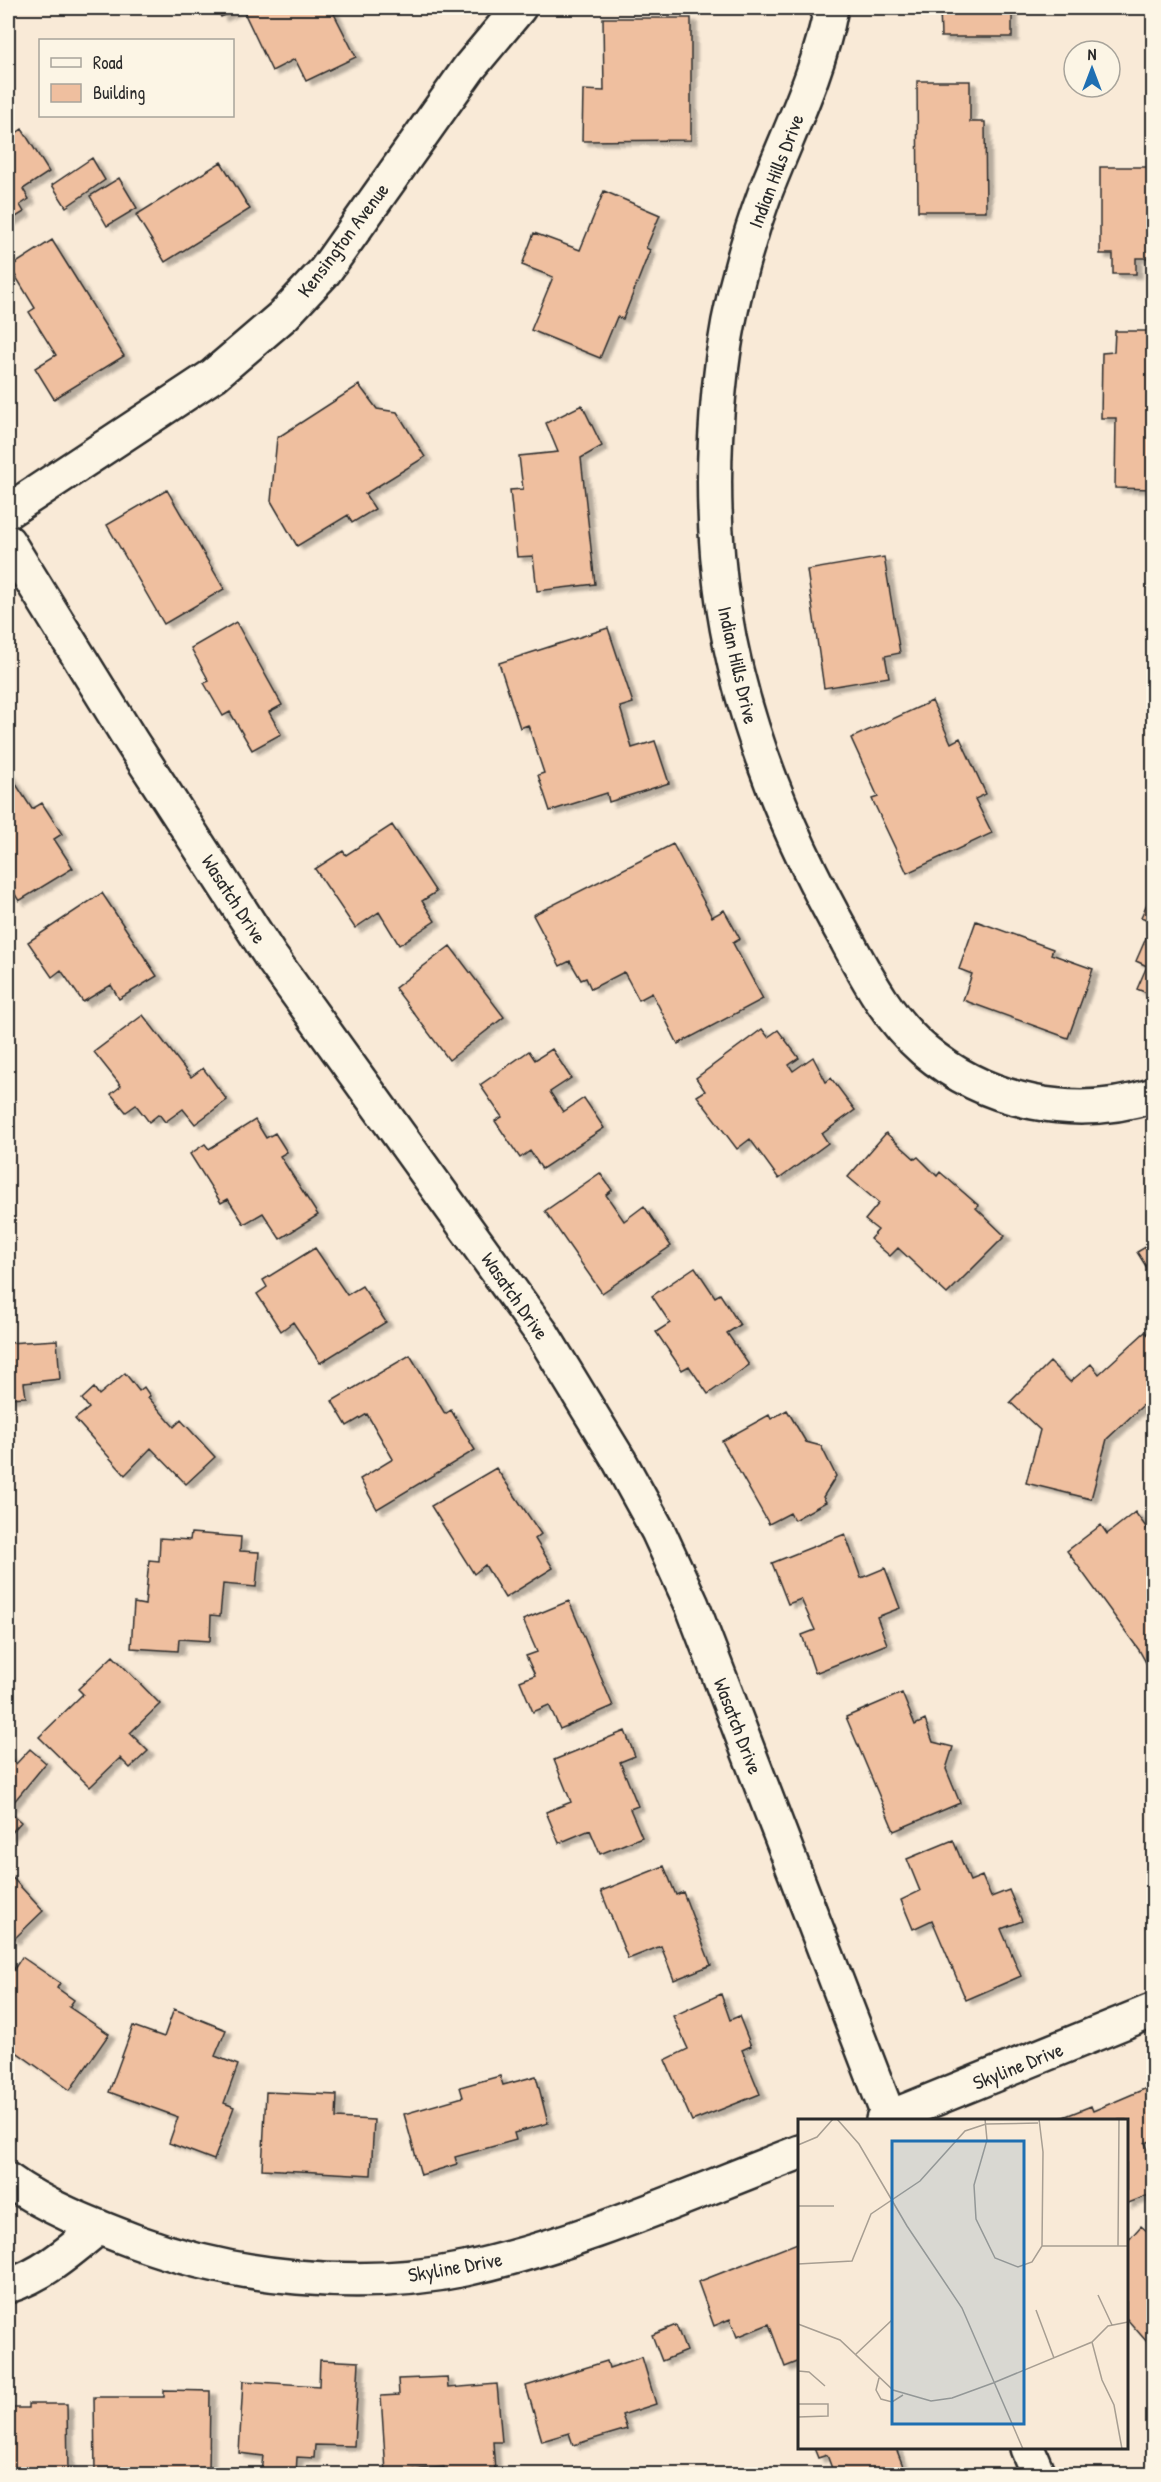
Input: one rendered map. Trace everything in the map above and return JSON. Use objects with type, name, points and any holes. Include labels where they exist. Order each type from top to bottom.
[{"type":"street","name":"Kensington Avenue","points":[[8,511],[214,375],[284,315],[325,271],[469,68],[519,8]]},
{"type":"street","name":"Indian Hills Drive","points":[[831,8],[818,64],[764,196],[745,258],[730,320],[719,388],[714,457],[716,532],[723,598],[739,681],[757,744],[807,869],[883,1003],[902,1028],[922,1048],[967,1078],[995,1092],[1027,1102],[1061,1106],[1105,1107],[1154,1095]]},
{"type":"street","name":"Wasatch Drive","points":[[8,542],[131,741],[271,957],[543,1335],[619,1460],[658,1531],[692,1605],[887,2119]]},
{"type":"street","name":"Skyline Drive","points":[[889,2119],[1154,2010]]},
{"type":"street","name":"Skyline Drive","points":[[8,2180],[56,2207],[99,2227],[174,2256],[290,2276],[343,2279],[409,2276],[464,2269],[576,2238],[798,2153]]},
{"type":"street","points":[[8,2286],[27,2280],[54,2264],[99,2227]]},
{"type":"street","points":[[1027,2449],[1038,2475]]},
{"type":"building","points":[[217,8],[241,8],[221,17]]},
{"type":"building","points":[[242,8],[331,8],[356,57],[306,81],[295,59],[272,71]]},
{"type":"building","points":[[940,8],[1012,8],[1012,37],[941,37]]},
{"type":"building","points":[[603,18],[691,18],[691,140],[582,141],[583,90],[604,91]]},
{"type":"building","points":[[917,81],[970,81],[970,122],[985,122],[986,211],[918,211]]},
{"type":"building","points":[[22,129],[49,172],[23,189],[29,199],[20,205],[24,212],[8,222],[8,139]]},
{"type":"building","points":[[92,158],[105,180],[66,207],[52,185]]},
{"type":"building","points":[[221,162],[250,209],[165,262],[136,215]]},
{"type":"building","points":[[1100,167],[1154,167],[1154,258],[1136,258],[1136,274],[1113,274],[1113,254],[1100,254]]},
{"type":"building","points":[[119,178],[137,208],[107,226],[90,196]]},
{"type":"building","points":[[604,191],[660,215],[646,248],[650,250],[623,319],[617,317],[600,358],[531,330],[553,277],[522,265],[534,233],[580,250]]},
{"type":"building","points":[[52,240],[124,356],[54,399],[35,368],[56,355],[29,312],[35,308],[10,267]]},
{"type":"building","points":[[1115,331],[1154,331],[1154,489],[1115,488],[1116,418],[1101,418],[1102,353],[1114,352]]},
{"type":"building","points":[[359,385],[377,409],[397,412],[425,457],[365,494],[375,509],[352,523],[348,515],[297,546],[271,501],[277,438]]},
{"type":"building","points":[[582,405],[602,446],[581,458],[595,584],[537,591],[533,556],[517,557],[510,490],[523,489],[519,456],[558,452],[546,423]]},
{"type":"building","points":[[167,490],[224,589],[164,624],[107,525]]},
{"type":"building","points":[[884,557],[900,653],[885,656],[889,677],[824,688],[807,570]]},
{"type":"building","points":[[236,622],[282,705],[269,712],[281,734],[252,750],[230,712],[223,716],[204,683],[209,681],[191,648]]},
{"type":"building","points":[[608,628],[633,703],[620,707],[632,748],[655,741],[669,783],[609,802],[607,793],[550,811],[538,775],[544,773],[528,725],[520,728],[499,663]]},
{"type":"building","points":[[932,701],[951,743],[960,738],[986,794],[975,799],[992,833],[907,873],[872,799],[878,797],[851,738]]},
{"type":"building","points":[[1152,708],[1154,708],[1154,759],[1151,759]]},
{"type":"building","points":[[8,772],[32,809],[42,803],[62,834],[54,839],[73,868],[19,901],[8,883]]},
{"type":"building","points":[[392,825],[436,892],[422,901],[435,921],[399,945],[379,912],[355,928],[315,869],[343,851],[346,855]]},
{"type":"building","points":[[673,844],[712,917],[724,910],[740,939],[733,943],[763,999],[678,1044],[652,993],[639,1000],[624,972],[591,989],[586,978],[581,980],[570,961],[560,966],[533,915]]},
{"type":"building","points":[[1154,888],[1154,996],[1137,989],[1147,966],[1136,961],[1153,922],[1141,917]]},
{"type":"building","points":[[102,893],[157,976],[119,999],[111,985],[83,1002],[61,970],[52,977],[28,942]]},
{"type":"building","points":[[976,921],[1053,949],[1051,954],[1093,969],[1068,1038],[963,1000],[972,974],[959,969]]},
{"type":"building","points":[[450,946],[504,1017],[449,1060],[395,988]]},
{"type":"building","points":[[143,1015],[191,1077],[203,1068],[227,1100],[195,1124],[183,1109],[165,1122],[159,1114],[149,1122],[136,1105],[126,1112],[111,1094],[121,1086],[94,1052]]},
{"type":"building","points":[[762,1029],[768,1037],[778,1030],[799,1058],[789,1065],[793,1071],[813,1057],[826,1082],[831,1078],[855,1110],[822,1134],[828,1143],[779,1179],[750,1139],[737,1149],[697,1096],[705,1091],[696,1078]]},
{"type":"building","points":[[552,1049],[571,1078],[550,1092],[563,1112],[584,1098],[604,1128],[542,1169],[530,1151],[520,1158],[495,1121],[502,1117],[480,1085],[529,1051],[535,1060]]},
{"type":"building","points":[[255,1120],[266,1138],[275,1133],[287,1152],[280,1156],[318,1215],[280,1239],[263,1213],[244,1224],[228,1199],[221,1203],[190,1154],[205,1144],[209,1149]]},
{"type":"building","points":[[886,1133],[915,1159],[918,1157],[937,1176],[940,1172],[979,1206],[976,1208],[1005,1236],[947,1294],[898,1248],[890,1256],[870,1239],[878,1230],[865,1220],[879,1203],[848,1177]]},
{"type":"building","points":[[600,1173],[612,1190],[606,1195],[624,1221],[644,1206],[671,1246],[602,1293],[545,1211]]},
{"type":"building","points":[[1154,1242],[1154,1279],[1137,1252]]},
{"type":"building","points":[[315,1248],[347,1295],[362,1286],[386,1322],[320,1363],[293,1322],[281,1331],[257,1294],[267,1287],[263,1280]]},
{"type":"building","points":[[695,1267],[715,1297],[720,1294],[740,1325],[727,1333],[749,1365],[708,1394],[689,1366],[682,1370],[656,1332],[670,1323],[652,1296]]},
{"type":"building","points":[[1145,1332],[1154,1340],[1154,1395],[1107,1439],[1091,1499],[1026,1483],[1040,1430],[1010,1402],[1050,1362],[1070,1382],[1091,1364],[1099,1374]]},
{"type":"building","points":[[57,1340],[60,1379],[24,1383],[26,1397],[8,1398],[8,1343]]},
{"type":"building","points":[[410,1355],[445,1414],[451,1410],[475,1450],[377,1509],[360,1479],[393,1459],[367,1414],[347,1426],[332,1401]]},
{"type":"building","points":[[125,1373],[139,1391],[144,1387],[150,1396],[148,1397],[174,1427],[181,1420],[215,1457],[186,1484],[151,1448],[125,1475],[75,1419],[89,1408],[82,1399],[94,1388],[99,1395]]},
{"type":"building","points":[[787,1410],[806,1442],[821,1446],[836,1476],[823,1497],[826,1502],[794,1520],[790,1513],[769,1524],[722,1441],[769,1415],[771,1419]]},
{"type":"building","points":[[496,1468],[541,1534],[535,1539],[553,1568],[505,1598],[485,1565],[474,1574],[431,1506]]},
{"type":"building","points":[[1135,1512],[1154,1538],[1154,1677],[1139,1650],[1067,1551],[1101,1525],[1107,1534]]},
{"type":"building","points":[[191,1533],[241,1537],[240,1551],[259,1552],[256,1587],[223,1584],[220,1616],[211,1615],[210,1641],[179,1639],[178,1651],[131,1648],[134,1603],[145,1605],[149,1560],[159,1561],[160,1538],[190,1540]]},
{"type":"building","points":[[845,1534],[861,1578],[885,1568],[900,1608],[877,1617],[887,1644],[815,1673],[802,1635],[815,1630],[801,1599],[788,1604],[772,1563]]},
{"type":"building","points":[[569,1601],[613,1706],[560,1729],[549,1705],[533,1712],[520,1681],[535,1675],[526,1656],[537,1652],[523,1620]]},
{"type":"building","points":[[113,1656],[160,1704],[130,1733],[148,1751],[130,1768],[120,1758],[90,1787],[39,1737],[83,1694],[78,1689]]},
{"type":"building","points":[[902,1693],[915,1725],[925,1720],[933,1742],[953,1747],[946,1769],[960,1803],[894,1831],[846,1717]]},
{"type":"building","points":[[625,1731],[635,1756],[620,1762],[638,1806],[630,1809],[642,1837],[600,1854],[590,1830],[559,1843],[546,1812],[571,1802],[554,1760]]},
{"type":"building","points":[[30,1749],[46,1763],[8,1809],[8,1755],[16,1764]]},
{"type":"building","points":[[8,1811],[21,1822],[8,1837]]},
{"type":"building","points":[[953,1840],[970,1881],[982,1876],[991,1897],[1009,1890],[1022,1921],[1001,1929],[1021,1976],[966,2000],[932,1920],[913,1929],[901,1900],[920,1891],[907,1859]]},
{"type":"building","points":[[664,1866],[676,1895],[683,1892],[711,1965],[674,1980],[661,1946],[628,1959],[601,1891]]},
{"type":"building","points":[[8,1873],[43,1911],[13,1940],[8,1934]]},
{"type":"building","points":[[22,1957],[60,1983],[57,1988],[74,2000],[69,2007],[109,2034],[70,2090],[8,2046],[8,1978]]},
{"type":"building","points":[[721,1994],[730,2020],[739,2016],[751,2046],[742,2050],[760,2094],[692,2121],[665,2060],[688,2049],[673,2016]]},
{"type":"building","points":[[174,2009],[226,2030],[215,2056],[238,2065],[224,2103],[234,2107],[214,2160],[169,2143],[178,2117],[109,2092],[133,2026],[164,2037]]},
{"type":"building","points":[[500,2076],[503,2085],[536,2076],[548,2123],[514,2133],[516,2140],[455,2157],[457,2164],[421,2175],[404,2114],[463,2097],[460,2087]]},
{"type":"building","points":[[1154,2085],[1154,2140],[1145,2143],[1154,2162],[1154,2193],[1128,2203],[1128,2119],[1058,2119],[1091,2106],[1093,2111]]},
{"type":"building","points":[[266,2092],[337,2095],[336,2118],[374,2120],[371,2175],[262,2169]]},
{"type":"building","points":[[1141,2226],[1154,2237],[1154,2257],[1148,2263],[1154,2270],[1154,2350],[1128,2320],[1128,2241]]},
{"type":"building","points":[[798,2243],[798,2362],[785,2367],[769,2324],[737,2337],[730,2319],[714,2326],[698,2282]]},
{"type":"building","points":[[676,2325],[686,2351],[662,2361],[652,2335]]},
{"type":"building","points":[[642,2357],[656,2404],[622,2415],[627,2429],[573,2445],[569,2433],[542,2441],[526,2386],[607,2361],[609,2368]]},
{"type":"building","points":[[320,2360],[359,2362],[354,2446],[315,2445],[314,2458],[297,2457],[296,2474],[261,2472],[263,2456],[239,2453],[243,2381],[319,2386]]},
{"type":"building","points":[[447,2377],[448,2388],[497,2384],[502,2442],[493,2442],[495,2471],[445,2474],[444,2467],[386,2472],[381,2396],[399,2395],[398,2379]]},
{"type":"building","points":[[164,2390],[210,2391],[209,2474],[95,2474],[94,2397],[164,2397]]},
{"type":"building","points":[[28,2404],[67,2404],[68,2474],[8,2474],[8,2408],[28,2408]]},
{"type":"building","points":[[814,2449],[896,2449],[906,2474],[834,2474],[827,2455],[818,2458]]}]
